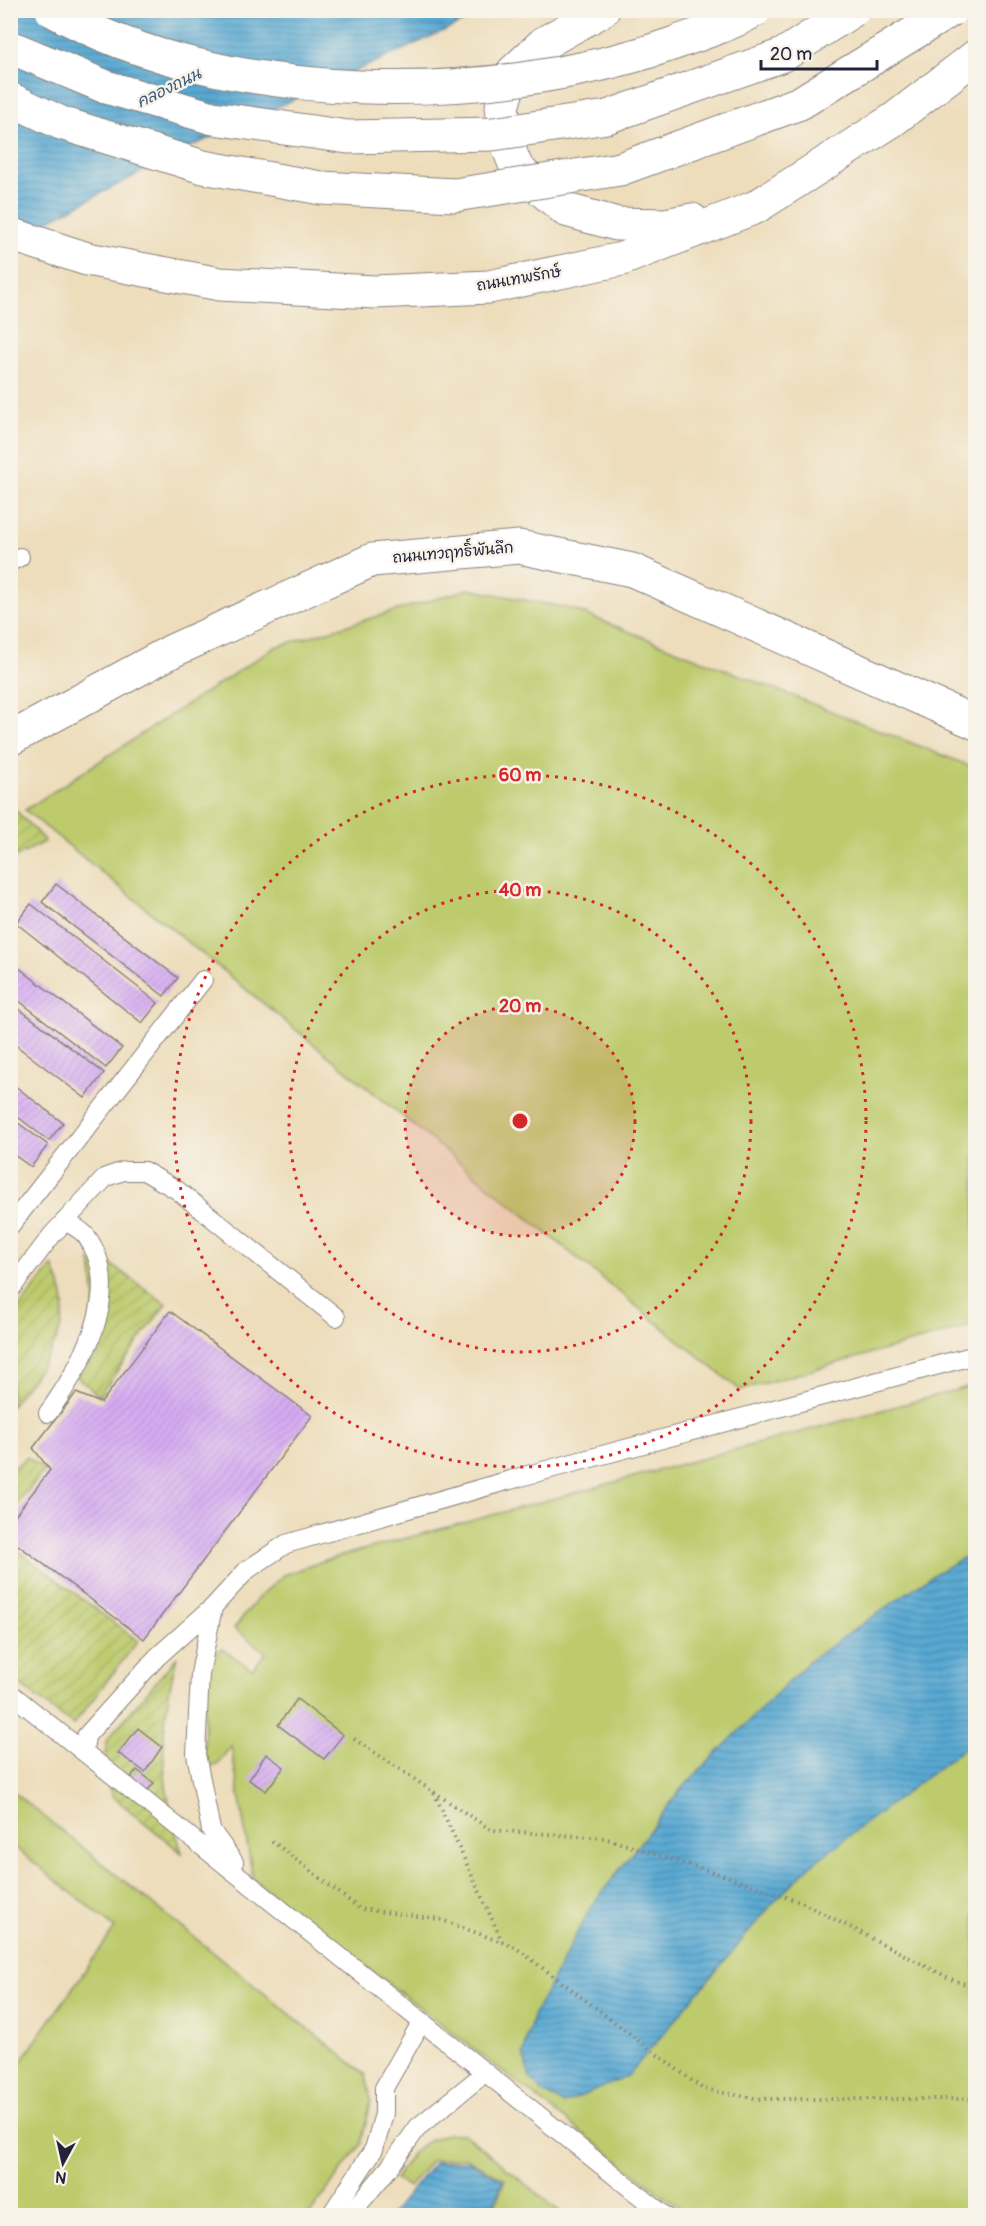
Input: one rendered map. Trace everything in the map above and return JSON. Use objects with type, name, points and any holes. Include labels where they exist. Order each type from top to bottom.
[{"type":"main road","points":[[52,10],[90,32],[164,57],[252,76],[381,89],[514,81],[626,60],[736,22],[755,10]]},
{"type":"main road","points":[[603,10],[544,43],[512,73],[502,107],[507,144],[517,169],[566,210],[616,224],[666,225],[756,207]]},
{"type":"main road","points":[[10,47],[106,87],[213,118],[348,136],[493,134],[607,117],[783,55],[853,10]]},
{"type":"main road","points":[[10,99],[61,123],[203,167],[321,188],[455,195],[620,169],[800,104],[951,10]]},
{"type":"main road","name":"ถนนเทพรักษ์","points":[[10,234],[87,259],[220,284],[375,292],[489,287],[622,259],[756,207],[893,120],[975,56]]},
{"type":"main road","name":"ถนนเทวฤทธิ์พันลึก","points":[[10,739],[172,651],[372,560],[519,547],[632,570],[975,723]]},
{"type":"lane","points":[[10,1226],[203,980]]},
{"type":"lane","points":[[10,1290],[65,1221],[105,1177],[124,1171],[144,1171],[177,1190],[336,1317]]},
{"type":"lane","points":[[48,1413],[69,1383],[94,1330],[100,1303],[101,1287],[95,1251],[86,1235],[65,1221]]},
{"type":"lane","points":[[84,1752],[86,1736],[157,1657],[213,1607],[247,1570],[286,1544],[524,1476],[975,1355]]},
{"type":"lane","points":[[213,1607],[200,1674],[196,1754],[211,1830],[223,1850],[262,1893]]},
{"type":"lane","points":[[10,1693],[665,2216]]},
{"type":"lane","points":[[330,2216],[374,2149],[384,2114],[384,2088],[422,2021]]},
{"type":"lane","points":[[349,2216],[389,2168],[418,2127],[486,2072]]},
{"type":"path","points":[[354,1739],[491,1830],[604,1838],[803,1903],[955,1981],[975,1987]]},
{"type":"path","points":[[433,1792],[502,1942]]},
{"type":"path","points":[[272,1840],[360,1910],[439,1919],[515,1947],[545,1967],[703,2089],[758,2100],[975,2099]]},
{"type":"green space","points":[[468,589],[572,609],[975,768],[975,1325],[740,1390],[25,810],[275,647]]},
{"type":"green space","points":[[10,804],[45,841],[11,860],[10,860]]},
{"type":"green space","points":[[90,1249],[166,1304],[99,1396],[76,1376],[95,1301]]},
{"type":"green space","points":[[53,1265],[64,1300],[63,1320],[46,1359],[11,1406],[11,1318]]},
{"type":"green space","points":[[975,1385],[975,2215],[689,2215],[253,1879],[231,1746],[217,1765],[204,1770],[205,1672],[212,1657],[222,1649],[252,1669],[266,1653],[234,1628],[259,1597],[284,1575],[329,1559]]},
{"type":"green space","points":[[27,1457],[45,1470],[11,1512],[11,1470]]},
{"type":"green space","points":[[11,1545],[138,1641],[73,1725],[11,1678]]},
{"type":"green space","points":[[177,1657],[167,1708],[164,1755],[169,1802],[182,1853],[112,1796],[105,1777],[106,1741]]},
{"type":"green space","points":[[11,1790],[366,2075],[371,2101],[361,2144],[309,2215],[11,2215],[11,2076],[115,1928],[11,1844]]},
{"type":"green space","points":[[447,2134],[464,2134],[564,2215],[492,2215],[505,2179],[466,2158],[432,2160],[409,2187],[395,2179],[416,2150],[429,2141]]},
{"type":"water","name":"คลองถนน","points":[[19,11],[487,11],[188,148],[11,240],[10,15]]},
{"type":"water","points":[[975,1551],[975,1740],[811,1865],[774,1902],[627,2077],[563,2104],[542,2092],[530,2078],[523,2054],[533,2016],[591,1907],[681,1789],[809,1661],[936,1573]]},
{"type":"water","points":[[468,2161],[503,2180],[490,2215],[391,2215],[435,2162]]},
{"type":"building","points":[[56,884],[178,978],[164,996],[42,902]]},
{"type":"building","points":[[31,904],[158,1003],[142,1023],[16,923]]},
{"type":"building","points":[[10,961],[122,1048],[106,1068],[10,994]]},
{"type":"building","points":[[10,1002],[104,1073],[85,1098],[10,1041]]},
{"type":"building","points":[[10,1082],[63,1123],[49,1141],[10,1111]]},
{"type":"building","points":[[10,1117],[48,1145],[31,1167],[10,1152]]},
{"type":"building","points":[[170,1311],[312,1416],[144,1639],[10,1539],[10,1522],[50,1470],[33,1448],[76,1393],[101,1403]]},
{"type":"building","points":[[297,1699],[343,1735],[324,1759],[278,1725]]},
{"type":"building","points":[[138,1728],[162,1747],[145,1772],[118,1753]]},
{"type":"building","points":[[266,1754],[284,1767],[266,1791],[249,1780]]},
{"type":"building","points":[[137,1770],[154,1783],[143,1796],[127,1782]]}]
